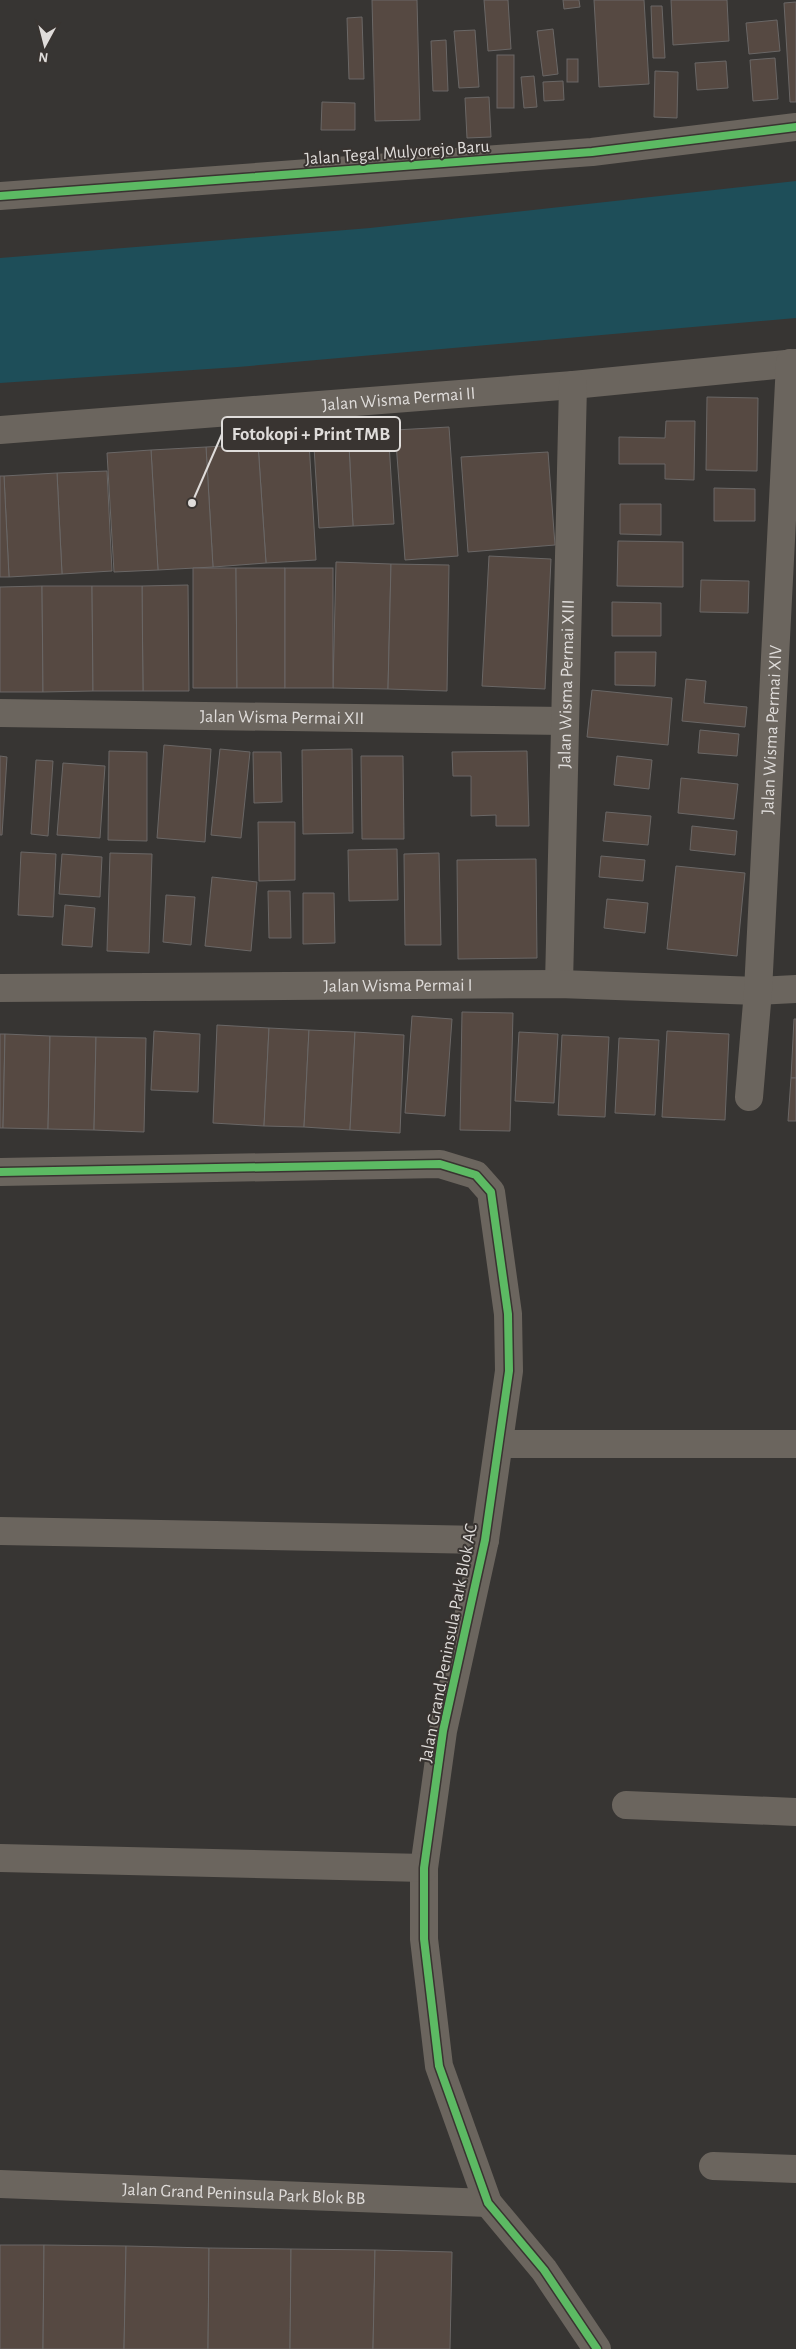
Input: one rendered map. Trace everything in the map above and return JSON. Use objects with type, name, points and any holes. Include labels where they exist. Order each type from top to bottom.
[{"type":"street","name":"Jalan Tegal Mulyorejo Baru","points":[[0,196],[592,152],[796,127]]},
{"type":"street","name":"Jalan Wisma Permai II","points":[[0,430],[573,385],[793,363]]},
{"type":"street","name":"Jalan Wisma Permai XIV","points":[[750,1097],[758,991],[793,363]]},
{"type":"street","name":"Jalan Wisma Permai XIII","points":[[559,984],[573,385]]},
{"type":"street","name":"Jalan Wisma Permai XII","points":[[0,713],[564,721]]},
{"type":"street","name":"Jalan Wisma Permai I","points":[[0,988],[559,984],[758,991],[796,989]]},
{"type":"street","name":"Jalan Grand Peninsula Park Blok AC","points":[[0,1172],[440,1164],[476,1175],[491,1192],[508,1314],[509,1371],[485,1540],[443,1731],[424,1868],[424,1939],[439,2066],[488,2203],[544,2270],[596,2349]]},
{"type":"street","points":[[499,1444],[796,1444]]},
{"type":"street","points":[[0,1531],[485,1540]]},
{"type":"street","points":[[626,1805],[796,1812]]},
{"type":"street","points":[[0,1858],[424,1868]]},
{"type":"street","points":[[714,2166],[796,2169]]},
{"type":"street","name":"Jalan Grand Peninsula Park Blok BB","points":[[0,2184],[488,2203]]},
{"type":"water","points":[[796,181],[796,318],[238,367],[0,383],[0,258],[370,228]]},
{"type":"building","points":[[372,0],[417,0],[420,120],[375,121]]},
{"type":"building","points":[[484,0],[508,0],[511,49],[488,51]]},
{"type":"building","points":[[563,0],[579,0],[580,7],[564,9]]},
{"type":"building","points":[[594,0],[644,0],[649,84],[599,87]]},
{"type":"building","points":[[671,0],[727,0],[729,41],[673,45]]},
{"type":"building","points":[[796,2],[796,102],[790,102],[784,3]]},
{"type":"building","points":[[651,6],[662,6],[665,58],[653,58]]},
{"type":"building","points":[[362,17],[364,79],[349,79],[347,18]]},
{"type":"building","points":[[777,20],[780,51],[749,54],[746,23]]},
{"type":"building","points":[[553,29],[558,74],[543,76],[537,31]]},
{"type":"building","points":[[475,30],[479,87],[459,88],[454,31]]},
{"type":"building","points":[[446,40],[448,91],[433,91],[431,41]]},
{"type":"building","points":[[497,55],[514,55],[514,108],[497,108]]},
{"type":"building","points":[[775,58],[778,99],[753,101],[750,60]]},
{"type":"building","points":[[567,59],[578,59],[578,82],[567,82]]},
{"type":"building","points":[[726,61],[728,88],[697,90],[695,63]]},
{"type":"building","points":[[655,71],[678,72],[677,118],[654,117]]},
{"type":"building","points":[[534,76],[537,107],[524,108],[521,77]]},
{"type":"building","points":[[563,81],[564,100],[544,101],[543,82]]},
{"type":"building","points":[[489,97],[491,137],[467,138],[465,98]]},
{"type":"building","points":[[322,102],[355,103],[355,130],[321,130]]},
{"type":"building","points":[[707,397],[758,398],[757,471],[706,470]]},
{"type":"building","points":[[666,421],[695,421],[694,480],[665,479],[665,464],[619,464],[619,437],[665,438]]},
{"type":"building","points":[[449,427],[458,556],[405,560],[395,430]]},
{"type":"building","points":[[309,442],[316,560],[266,563],[258,444]]},
{"type":"building","points":[[389,443],[394,524],[353,526],[349,445]]},
{"type":"building","points":[[258,444],[266,563],[213,567],[206,447]]},
{"type":"building","points":[[349,445],[353,526],[319,528],[314,447]]},
{"type":"building","points":[[206,447],[213,567],[158,570],[151,450]]},
{"type":"building","points":[[151,450],[158,570],[114,572],[107,453]]},
{"type":"building","points":[[548,452],[555,545],[468,552],[461,457]]},
{"type":"building","points":[[107,471],[112,571],[62,574],[57,473]]},
{"type":"building","points":[[57,473],[62,574],[9,577],[4,476]]},
{"type":"building","points":[[0,476],[4,476],[9,577],[0,577]]},
{"type":"building","points":[[714,488],[755,489],[755,521],[714,521]]},
{"type":"building","points":[[620,504],[661,504],[661,535],[620,534]]},
{"type":"building","points":[[618,541],[683,542],[683,587],[617,586]]},
{"type":"building","points":[[489,556],[551,559],[545,689],[482,686]]},
{"type":"building","points":[[336,562],[391,564],[388,689],[333,688]]},
{"type":"building","points":[[391,564],[449,565],[447,691],[388,689]]},
{"type":"building","points":[[193,568],[236,568],[237,688],[193,688]]},
{"type":"building","points":[[236,568],[285,568],[285,688],[237,688]]},
{"type":"building","points":[[285,568],[333,568],[333,688],[285,688]]},
{"type":"building","points":[[701,580],[749,581],[748,613],[700,612]]},
{"type":"building","points":[[188,585],[189,691],[143,691],[142,586]]},
{"type":"building","points":[[42,586],[43,692],[0,692],[0,587]]},
{"type":"building","points":[[42,586],[92,586],[93,691],[43,692]]},
{"type":"building","points":[[92,586],[142,586],[143,691],[93,691]]},
{"type":"building","points":[[612,602],[661,603],[661,636],[612,636]]},
{"type":"building","points":[[615,652],[656,652],[655,686],[615,685]]},
{"type":"building","points":[[686,679],[706,681],[704,703],[747,707],[745,727],[682,721]]},
{"type":"building","points":[[592,690],[672,698],[668,745],[587,737]]},
{"type":"building","points":[[700,730],[739,734],[737,756],[698,753]]},
{"type":"building","points":[[164,745],[211,749],[205,842],[157,838]]},
{"type":"building","points":[[220,749],[250,752],[241,838],[211,835]]},
{"type":"building","points":[[352,749],[353,833],[303,834],[302,750]]},
{"type":"building","points":[[109,751],[147,752],[147,841],[108,840]]},
{"type":"building","points":[[527,751],[529,826],[496,826],[496,815],[471,816],[471,776],[453,776],[452,752]]},
{"type":"building","points":[[253,752],[281,752],[282,802],[254,803]]},
{"type":"building","points":[[0,756],[7,757],[2,835],[0,835]]},
{"type":"building","points":[[361,756],[403,756],[404,839],[362,839]]},
{"type":"building","points":[[617,756],[652,760],[649,789],[614,785]]},
{"type":"building","points":[[36,760],[53,761],[48,836],[31,834]]},
{"type":"building","points":[[63,763],[105,766],[100,838],[57,835]]},
{"type":"building","points":[[681,778],[738,784],[734,819],[678,813]]},
{"type":"building","points":[[606,812],[651,816],[648,845],[603,841]]},
{"type":"building","points":[[258,822],[295,822],[295,880],[259,881]]},
{"type":"building","points":[[692,826],[737,831],[735,855],[690,850]]},
{"type":"building","points":[[397,849],[398,900],[349,901],[348,850]]},
{"type":"building","points":[[21,852],[56,854],[53,917],[18,915]]},
{"type":"building","points":[[110,853],[152,854],[149,953],[107,951]]},
{"type":"building","points":[[439,853],[441,945],[405,945],[404,854]]},
{"type":"building","points":[[62,854],[102,857],[100,897],[59,894]]},
{"type":"building","points":[[601,856],[645,860],[643,881],[599,877]]},
{"type":"building","points":[[536,859],[537,958],[458,959],[457,860]]},
{"type":"building","points":[[676,866],[745,873],[737,956],[667,949]]},
{"type":"building","points":[[212,877],[257,882],[251,951],[205,946]]},
{"type":"building","points":[[268,891],[290,891],[291,938],[269,938]]},
{"type":"building","points":[[303,893],[334,893],[335,943],[303,944]]},
{"type":"building","points":[[166,895],[195,897],[191,945],[163,942]]},
{"type":"building","points":[[607,899],[648,903],[645,933],[604,928]]},
{"type":"building","points":[[65,905],[95,908],[92,947],[62,945]]},
{"type":"building","points":[[462,1012],[513,1013],[510,1131],[460,1130]]},
{"type":"building","points":[[412,1016],[452,1019],[445,1116],[405,1113]]},
{"type":"building","points":[[794,1019],[796,1019],[796,1078],[791,1078]]},
{"type":"building","points":[[217,1025],[269,1028],[264,1126],[213,1123]]},
{"type":"building","points":[[269,1028],[309,1030],[304,1127],[264,1126]]},
{"type":"building","points":[[309,1030],[355,1032],[350,1130],[304,1127]]},
{"type":"building","points":[[154,1031],[200,1034],[198,1092],[151,1090]]},
{"type":"building","points":[[667,1031],[729,1034],[725,1120],[662,1117]]},
{"type":"building","points":[[355,1032],[404,1035],[400,1133],[350,1130]]},
{"type":"building","points":[[519,1032],[558,1034],[554,1103],[515,1101]]},
{"type":"building","points":[[0,1034],[5,1034],[3,1128],[0,1128]]},
{"type":"building","points":[[5,1034],[50,1036],[48,1129],[3,1128]]},
{"type":"building","points":[[562,1035],[609,1037],[605,1117],[558,1115]]},
{"type":"building","points":[[50,1036],[96,1037],[94,1130],[48,1129]]},
{"type":"building","points":[[96,1037],[146,1038],[144,1132],[94,1130]]},
{"type":"building","points":[[619,1038],[659,1040],[655,1115],[615,1113]]},
{"type":"building","points":[[791,1078],[796,1078],[796,1121],[788,1121]]},
{"type":"building","points":[[0,2245],[44,2245],[43,2349],[0,2349]]},
{"type":"building","points":[[44,2245],[126,2246],[124,2349],[43,2349]]},
{"type":"building","points":[[126,2246],[209,2248],[208,2349],[124,2349]]},
{"type":"building","points":[[209,2248],[291,2249],[290,2349],[208,2349]]},
{"type":"building","points":[[291,2249],[375,2250],[373,2349],[290,2349]]},
{"type":"building","points":[[375,2250],[452,2252],[450,2349],[373,2349]]},
{"type":"cycle path","points":[[0,196],[592,152],[796,127]]},
{"type":"cycle path","points":[[0,1172],[440,1164],[476,1175],[491,1192],[508,1314],[509,1371],[485,1540],[443,1731],[424,1868],[424,1939],[439,2066],[488,2203],[544,2270],[597,2349]]},
{"type":"place","name":"Fotokopi + Print TMB","points":[[192,503]]}]
